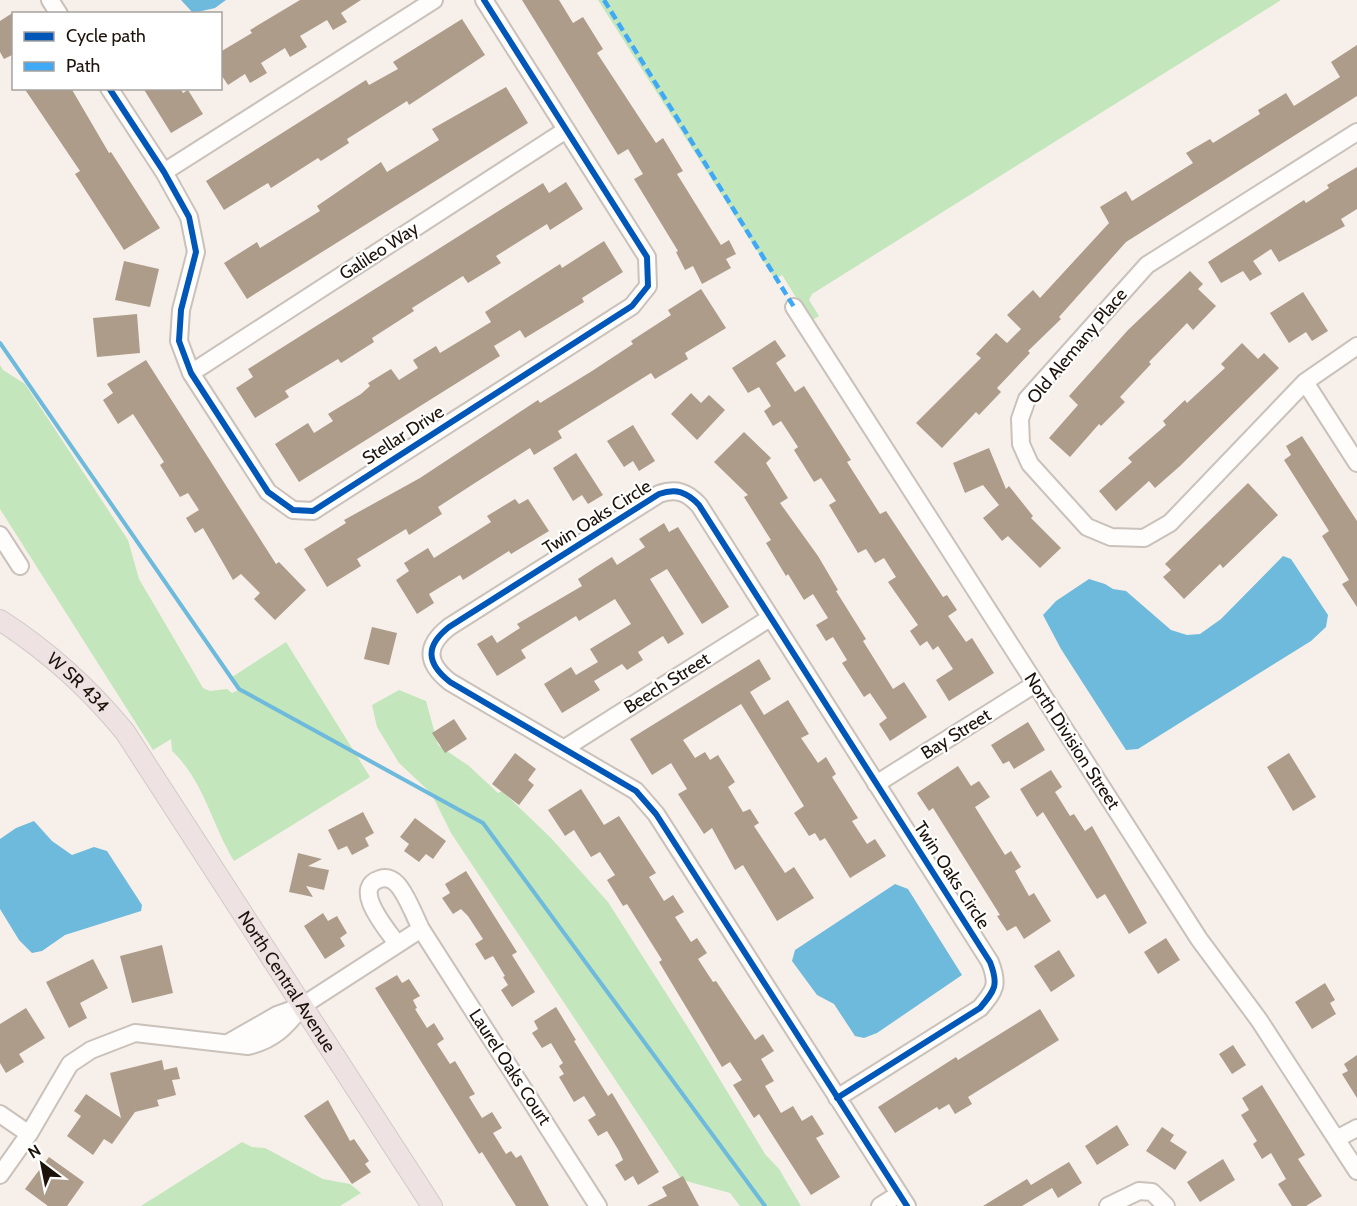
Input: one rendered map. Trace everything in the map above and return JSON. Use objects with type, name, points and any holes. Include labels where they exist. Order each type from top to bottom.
[{"type":"main road","name":"W SR 434","points":[[0,620],[50,654],[79,681],[105,707],[143,758]]},
{"type":"main road","name":"North Central Avenue","points":[[143,758],[432,1206]]},
{"type":"street","points":[[164,172],[434,0]]},
{"type":"street","name":"Stellar Drive","points":[[110,90],[164,172],[189,217],[196,252],[181,310],[179,341],[191,373],[268,492],[293,510],[313,511],[632,306],[648,286],[647,258],[484,0]]},
{"type":"street","name":"Galileo Way","points":[[191,373],[566,130]]},
{"type":"street","name":"Old Alemany Place","points":[[1357,132],[1147,265],[1027,399],[1020,419],[1021,444],[1030,464],[1088,527],[1111,537],[1144,538],[1170,524],[1305,382],[1357,346]]},
{"type":"street","name":"North Division Street","points":[[794,307],[1199,939],[1259,1020],[1357,1170]]},
{"type":"street","points":[[1305,382],[1357,463]]},
{"type":"street","name":"Twin Oaks Circle","points":[[837,1098],[980,1008],[994,991],[996,977],[990,962],[699,505],[680,491],[669,491],[659,494],[438,635],[430,654],[441,674],[636,791],[651,808],[837,1098],[903,1200]]},
{"type":"street","points":[[0,535],[20,566]]},
{"type":"street","name":"Beech Street","points":[[565,748],[770,618]]},
{"type":"street","name":"Bay Street","points":[[876,784],[1035,684]]},
{"type":"street","name":"Laurel Oaks Court","points":[[397,944],[370,903],[368,892],[371,884],[380,878],[388,878],[397,884],[421,929],[598,1206]]},
{"type":"street","points":[[0,1175],[29,1134],[70,1064],[110,1041],[135,1033],[228,1043],[277,1015],[302,1006],[421,929]]},
{"type":"street","points":[[0,1114],[29,1134]]},
{"type":"street","points":[[1338,1138],[1357,1128]]},
{"type":"street","points":[[1108,1206],[1139,1191],[1152,1192],[1166,1206]]},
{"type":"street","points":[[879,1206],[903,1200]]},
{"type":"green space","points":[[598,0],[1281,0],[812,294],[809,300],[819,316],[811,321],[782,275],[775,279]]},
{"type":"green space","points":[[0,365],[3,370],[25,384],[128,540],[139,579],[203,688],[210,691],[227,689],[232,693],[239,690],[232,677],[286,642],[370,777],[234,861],[200,789],[172,751],[171,739],[153,750],[0,509]]},
{"type":"green space","points":[[399,690],[426,701],[438,745],[469,766],[498,793],[502,791],[551,838],[608,902],[765,1154],[779,1169],[801,1206],[740,1206],[730,1193],[682,1180],[451,833],[431,793],[399,763],[377,727],[372,705]]},
{"type":"green space","points":[[242,1142],[252,1147],[265,1148],[323,1179],[350,1184],[361,1193],[340,1206],[141,1206]]},
{"type":"water","points":[[181,0],[226,0],[215,8],[192,12]]},
{"type":"water","points":[[1283,556],[1291,559],[1328,615],[1326,627],[1311,641],[1138,749],[1126,750],[1061,649],[1043,615],[1056,601],[1089,579],[1113,589],[1126,591],[1171,630],[1187,635],[1200,634],[1221,619]]},
{"type":"water","points":[[34,821],[52,841],[72,855],[94,847],[107,851],[142,905],[141,911],[65,935],[42,951],[32,953],[19,940],[0,909],[0,839],[16,828]]},
{"type":"water","points":[[895,884],[908,889],[962,975],[877,1033],[864,1038],[855,1036],[834,1004],[817,995],[792,961],[795,950]]},
{"type":"building","points":[[300,0],[361,0],[341,13],[347,22],[333,30],[327,20],[300,36],[307,47],[290,57],[285,48],[261,63],[267,73],[250,83],[245,74],[228,85],[222,76],[222,51],[252,33],[250,30]]},
{"type":"building","points":[[522,0],[559,0],[573,23],[583,17],[603,49],[597,53],[656,143],[663,138],[683,171],[677,174],[721,245],[729,240],[736,254],[726,259],[731,268],[702,284],[693,266],[685,270],[676,252],[678,251],[634,179],[643,174],[628,149],[618,155]]},
{"type":"building","points":[[12,13],[12,55],[4,59],[0,52],[0,21]]},
{"type":"building","points":[[462,19],[485,55],[409,105],[407,101],[347,139],[349,143],[321,161],[318,158],[271,188],[268,183],[224,210],[206,181],[366,80],[369,85],[398,69],[393,62]]},
{"type":"building","points":[[1357,45],[1357,96],[1126,242],[1059,317],[1061,319],[1028,351],[1030,353],[997,388],[1001,392],[979,415],[976,412],[942,448],[916,423],[981,358],[976,354],[996,333],[1007,343],[1021,329],[1007,315],[1033,290],[1040,298],[1109,223],[1100,207],[1126,191],[1132,201],[1193,163],[1186,153],[1210,139],[1213,143],[1260,114],[1258,110],[1286,93],[1294,106],[1340,77],[1331,62]]},
{"type":"building","points":[[506,87],[528,123],[247,299],[224,263],[257,242],[260,248],[320,211],[317,206],[381,162],[387,172],[439,140],[432,129]]},
{"type":"building","points":[[25,90],[72,90],[109,153],[111,152],[160,228],[124,250],[75,174],[80,171]]},
{"type":"building","points":[[144,90],[181,90],[183,93],[188,90],[203,114],[171,133]]},
{"type":"building","points":[[1357,167],[1357,209],[1341,219],[1345,226],[1279,262],[1271,249],[1253,261],[1262,274],[1250,281],[1243,271],[1221,283],[1208,262],[1304,200],[1306,203],[1329,188],[1327,185]]},
{"type":"building","points":[[566,182],[583,209],[550,230],[547,224],[496,256],[501,263],[468,283],[463,276],[412,308],[414,311],[372,338],[374,342],[341,363],[338,359],[285,391],[289,397],[255,418],[236,388],[253,377],[248,369],[543,183],[549,193]]},
{"type":"building","points":[[604,241],[623,272],[582,298],[584,302],[525,338],[520,330],[494,346],[500,356],[299,482],[275,444],[308,423],[314,433],[333,421],[328,414],[361,394],[370,386],[368,383],[391,369],[399,380],[418,368],[413,360],[436,346],[440,353],[491,322],[485,312],[560,264],[562,268]]},
{"type":"building","points":[[124,261],[159,269],[150,307],[115,300]]},
{"type":"building","points":[[1190,271],[1203,284],[1198,289],[1216,306],[1193,330],[1187,323],[1149,362],[1151,364],[1120,397],[1125,402],[1101,426],[1099,424],[1070,457],[1049,438],[1078,405],[1069,396],[1128,330]]},
{"type":"building","points":[[701,289],[726,328],[685,353],[688,359],[655,379],[651,373],[558,431],[562,438],[534,455],[530,448],[438,507],[442,514],[409,535],[406,529],[357,559],[361,566],[327,587],[304,549],[346,523],[344,520],[420,478],[538,400],[540,403],[592,371],[633,344],[631,341],[671,315],[668,310]]},
{"type":"building","points":[[1303,292],[1328,331],[1312,341],[1306,332],[1289,343],[1270,313]]},
{"type":"building","points":[[137,314],[140,353],[97,357],[93,318]]},
{"type":"building","points":[[775,340],[786,356],[776,363],[795,392],[804,386],[851,460],[847,462],[880,514],[886,511],[943,597],[947,595],[957,610],[948,616],[966,642],[972,638],[994,673],[949,701],[936,680],[953,669],[938,646],[933,650],[927,641],[920,646],[910,631],[918,625],[888,582],[896,577],[884,558],[875,563],[866,549],[858,553],[829,505],[836,501],[821,478],[814,482],[794,450],[798,447],[781,421],[773,426],[764,411],[771,406],[759,387],[748,393],[732,368]]},
{"type":"building","points":[[1242,343],[1258,359],[1264,353],[1279,368],[1155,488],[1149,481],[1116,511],[1099,491],[1132,462],[1128,458],[1166,425],[1163,421],[1185,400],[1187,403],[1225,368],[1221,364]]},
{"type":"building","points":[[146,360],[276,564],[279,562],[306,590],[275,620],[254,599],[260,593],[241,574],[233,580],[203,528],[195,533],[186,518],[199,510],[188,493],[180,497],[160,465],[164,462],[133,414],[118,424],[103,400],[113,393],[107,384]]},
{"type":"building","points":[[691,393],[701,403],[709,395],[725,410],[697,440],[671,414]]},
{"type":"building","points":[[633,425],[655,461],[639,471],[633,461],[624,467],[607,441]]},
{"type":"building","points":[[744,432],[771,458],[766,463],[788,498],[780,503],[818,556],[838,590],[836,591],[866,639],[863,641],[893,689],[904,682],[927,717],[890,741],[879,724],[887,718],[870,693],[864,697],[842,663],[847,660],[833,637],[826,641],[816,625],[828,618],[813,594],[804,600],[788,574],[786,576],[766,543],[771,540],[744,497],[748,495],[714,462]]},
{"type":"building","points":[[1302,436],[1357,521],[1357,607],[1342,584],[1349,580],[1322,536],[1329,531],[1284,460],[1291,455],[1286,446]]},
{"type":"building","points":[[989,448],[1006,489],[1009,486],[1033,516],[1031,518],[1061,548],[1040,568],[1008,536],[1002,541],[983,518],[999,505],[983,485],[965,493],[953,463]]},
{"type":"building","points":[[576,453],[603,495],[588,504],[582,495],[573,501],[553,468]]},
{"type":"building","points":[[1248,483],[1278,515],[1223,568],[1220,564],[1184,599],[1163,577],[1171,570],[1165,564]]},
{"type":"building","points":[[515,499],[519,504],[528,499],[549,531],[511,554],[509,551],[463,580],[460,575],[429,594],[434,603],[417,614],[396,580],[409,571],[404,563],[428,548],[434,558],[491,522],[487,516]]},
{"type":"building","points":[[664,523],[669,532],[678,527],[729,607],[702,624],[667,569],[650,579],[684,634],[668,644],[663,636],[638,652],[643,660],[627,670],[622,664],[594,681],[600,690],[562,713],[544,684],[571,667],[576,675],[598,662],[590,649],[631,624],[615,599],[579,621],[576,616],[521,650],[526,658],[497,676],[477,644],[492,635],[497,643],[520,628],[517,624],[582,586],[578,579],[596,567],[612,557],[617,565],[645,547],[639,539]]},
{"type":"building","points":[[372,627],[397,633],[389,665],[364,659]]},
{"type":"building","points":[[759,659],[771,679],[750,692],[764,715],[788,700],[809,734],[801,738],[818,763],[826,757],[836,774],[832,777],[858,818],[852,821],[867,844],[875,839],[886,856],[850,878],[825,838],[820,841],[815,833],[809,836],[794,813],[804,806],[741,704],[683,740],[695,758],[705,752],[710,760],[718,755],[735,782],[728,787],[743,812],[750,809],[759,823],[754,826],[785,873],[794,867],[814,898],[777,921],[743,865],[735,870],[712,828],[704,834],[678,794],[687,789],[671,763],[652,775],[630,739]]},
{"type":"building","points":[[454,719],[467,739],[445,753],[432,733]]},
{"type":"building","points":[[1028,722],[1045,750],[1014,769],[1009,761],[1003,764],[991,745]]},
{"type":"building","points":[[515,753],[536,769],[528,780],[534,785],[519,805],[492,784]]},
{"type":"building","points":[[1289,753],[1316,797],[1293,811],[1267,767]]},
{"type":"building","points":[[958,766],[971,786],[979,781],[990,797],[975,807],[1005,855],[1011,851],[1021,867],[1015,871],[1029,896],[1034,893],[1051,921],[1024,939],[1016,926],[1007,931],[997,916],[1000,915],[933,808],[929,811],[917,793]]},
{"type":"building","points":[[1051,770],[1062,787],[1055,792],[1070,816],[1074,814],[1085,831],[1092,826],[1147,923],[1129,934],[1105,894],[1097,899],[1043,812],[1037,817],[1020,789]]},
{"type":"building","points":[[581,789],[604,825],[619,816],[656,873],[649,877],[664,901],[673,895],[684,912],[675,917],[691,942],[697,938],[707,953],[698,959],[713,982],[716,981],[755,1040],[763,1034],[774,1051],[761,1059],[774,1081],[765,1086],[781,1113],[793,1106],[802,1121],[812,1115],[824,1134],[816,1138],[840,1177],[811,1195],[759,1114],[754,1118],[733,1085],[742,1080],[730,1062],[722,1067],[659,962],[662,960],[627,904],[623,906],[607,880],[615,875],[600,852],[591,857],[574,830],[565,836],[548,810]]},
{"type":"building","points":[[363,812],[374,833],[365,838],[369,846],[352,855],[347,846],[338,850],[328,830]]},
{"type":"building","points":[[415,818],[446,841],[433,859],[426,854],[419,862],[404,851],[409,844],[400,837]]},
{"type":"building","points":[[298,853],[322,859],[308,866],[329,870],[324,890],[306,886],[313,897],[289,892]]},
{"type":"building","points":[[466,871],[517,952],[512,955],[535,992],[512,1007],[501,990],[508,985],[503,977],[505,976],[493,956],[485,960],[475,944],[483,939],[461,909],[453,914],[442,898],[450,893],[445,884]]},
{"type":"building","points":[[323,913],[328,921],[337,916],[347,933],[340,938],[345,946],[325,959],[304,926]]},
{"type":"building","points":[[1166,938],[1180,960],[1158,974],[1144,952]]},
{"type":"building","points":[[162,945],[173,993],[132,1003],[120,956]]},
{"type":"building","points":[[1059,950],[1075,976],[1051,992],[1034,966]]},
{"type":"building","points":[[93,959],[108,988],[80,1003],[87,1018],[69,1028],[46,982]]},
{"type":"building","points":[[397,975],[402,983],[409,979],[420,996],[413,1000],[417,1008],[415,1009],[427,1028],[434,1023],[444,1039],[437,1044],[450,1064],[455,1061],[475,1094],[469,1097],[482,1118],[492,1112],[502,1128],[493,1133],[506,1154],[511,1151],[516,1158],[521,1155],[549,1206],[516,1206],[482,1152],[479,1154],[375,988]]},
{"type":"building","points":[[1325,983],[1335,1000],[1330,1003],[1336,1014],[1312,1029],[1295,1002]]},
{"type":"building","points":[[556,1007],[608,1096],[612,1093],[659,1172],[638,1185],[633,1176],[625,1181],[615,1165],[623,1160],[619,1151],[607,1131],[598,1136],[588,1120],[596,1115],[584,1096],[574,1102],[559,1077],[564,1074],[559,1066],[563,1063],[551,1043],[542,1048],[532,1033],[538,1029],[534,1021]]},
{"type":"building","points":[[26,1008],[45,1038],[19,1054],[24,1062],[6,1073],[0,1063],[0,1024]]},
{"type":"building","points":[[1040,1009],[1059,1040],[968,1097],[972,1104],[955,1114],[949,1104],[939,1110],[937,1107],[895,1133],[878,1107],[956,1057],[958,1060]]},
{"type":"building","points":[[1233,1045],[1246,1065],[1232,1074],[1219,1054]]},
{"type":"building","points":[[1357,1055],[1357,1098],[1342,1074],[1348,1071],[1344,1064]]},
{"type":"building","points":[[162,1060],[164,1070],[177,1067],[180,1079],[172,1080],[176,1095],[157,1100],[159,1106],[135,1112],[112,1144],[104,1139],[93,1155],[67,1136],[81,1116],[74,1111],[86,1094],[121,1118],[110,1073]]},
{"type":"building","points":[[1262,1085],[1305,1155],[1298,1159],[1322,1196],[1306,1206],[1292,1206],[1278,1184],[1286,1179],[1271,1153],[1262,1159],[1253,1144],[1257,1141],[1241,1115],[1249,1110],[1242,1098]]},
{"type":"building","points":[[328,1100],[350,1141],[354,1139],[369,1161],[365,1164],[371,1172],[352,1184],[304,1116]]},
{"type":"building","points":[[1117,1125],[1129,1145],[1097,1165],[1085,1146]]},
{"type":"building","points":[[1162,1127],[1174,1135],[1170,1141],[1187,1152],[1175,1170],[1146,1151]]},
{"type":"building","points":[[49,1157],[84,1182],[67,1206],[48,1206],[25,1189]]},
{"type":"building","points":[[1223,1159],[1235,1180],[1200,1202],[1187,1182]]},
{"type":"building","points":[[1069,1162],[1082,1183],[1058,1198],[1052,1188],[1022,1206],[983,1206],[1027,1179],[1031,1185]]},
{"type":"building","points":[[683,1176],[699,1206],[647,1206],[667,1196],[662,1187]]},
{"type":"waterway","points":[[0,343],[239,689],[483,823],[765,1206]]},
{"type":"marked path","points":[[604,0],[794,307]]},
{"type":"cycle path","points":[[110,90],[164,172],[189,217],[196,252],[181,310],[179,341],[191,373],[268,492],[293,510],[313,511],[632,306],[648,286],[647,257],[484,0]]},
{"type":"cycle path","points":[[837,1098],[980,1008],[994,987],[993,970],[699,505],[681,492],[665,492],[449,627],[441,634],[432,648],[433,661],[436,668],[450,682],[636,791],[656,814],[907,1206]]}]
